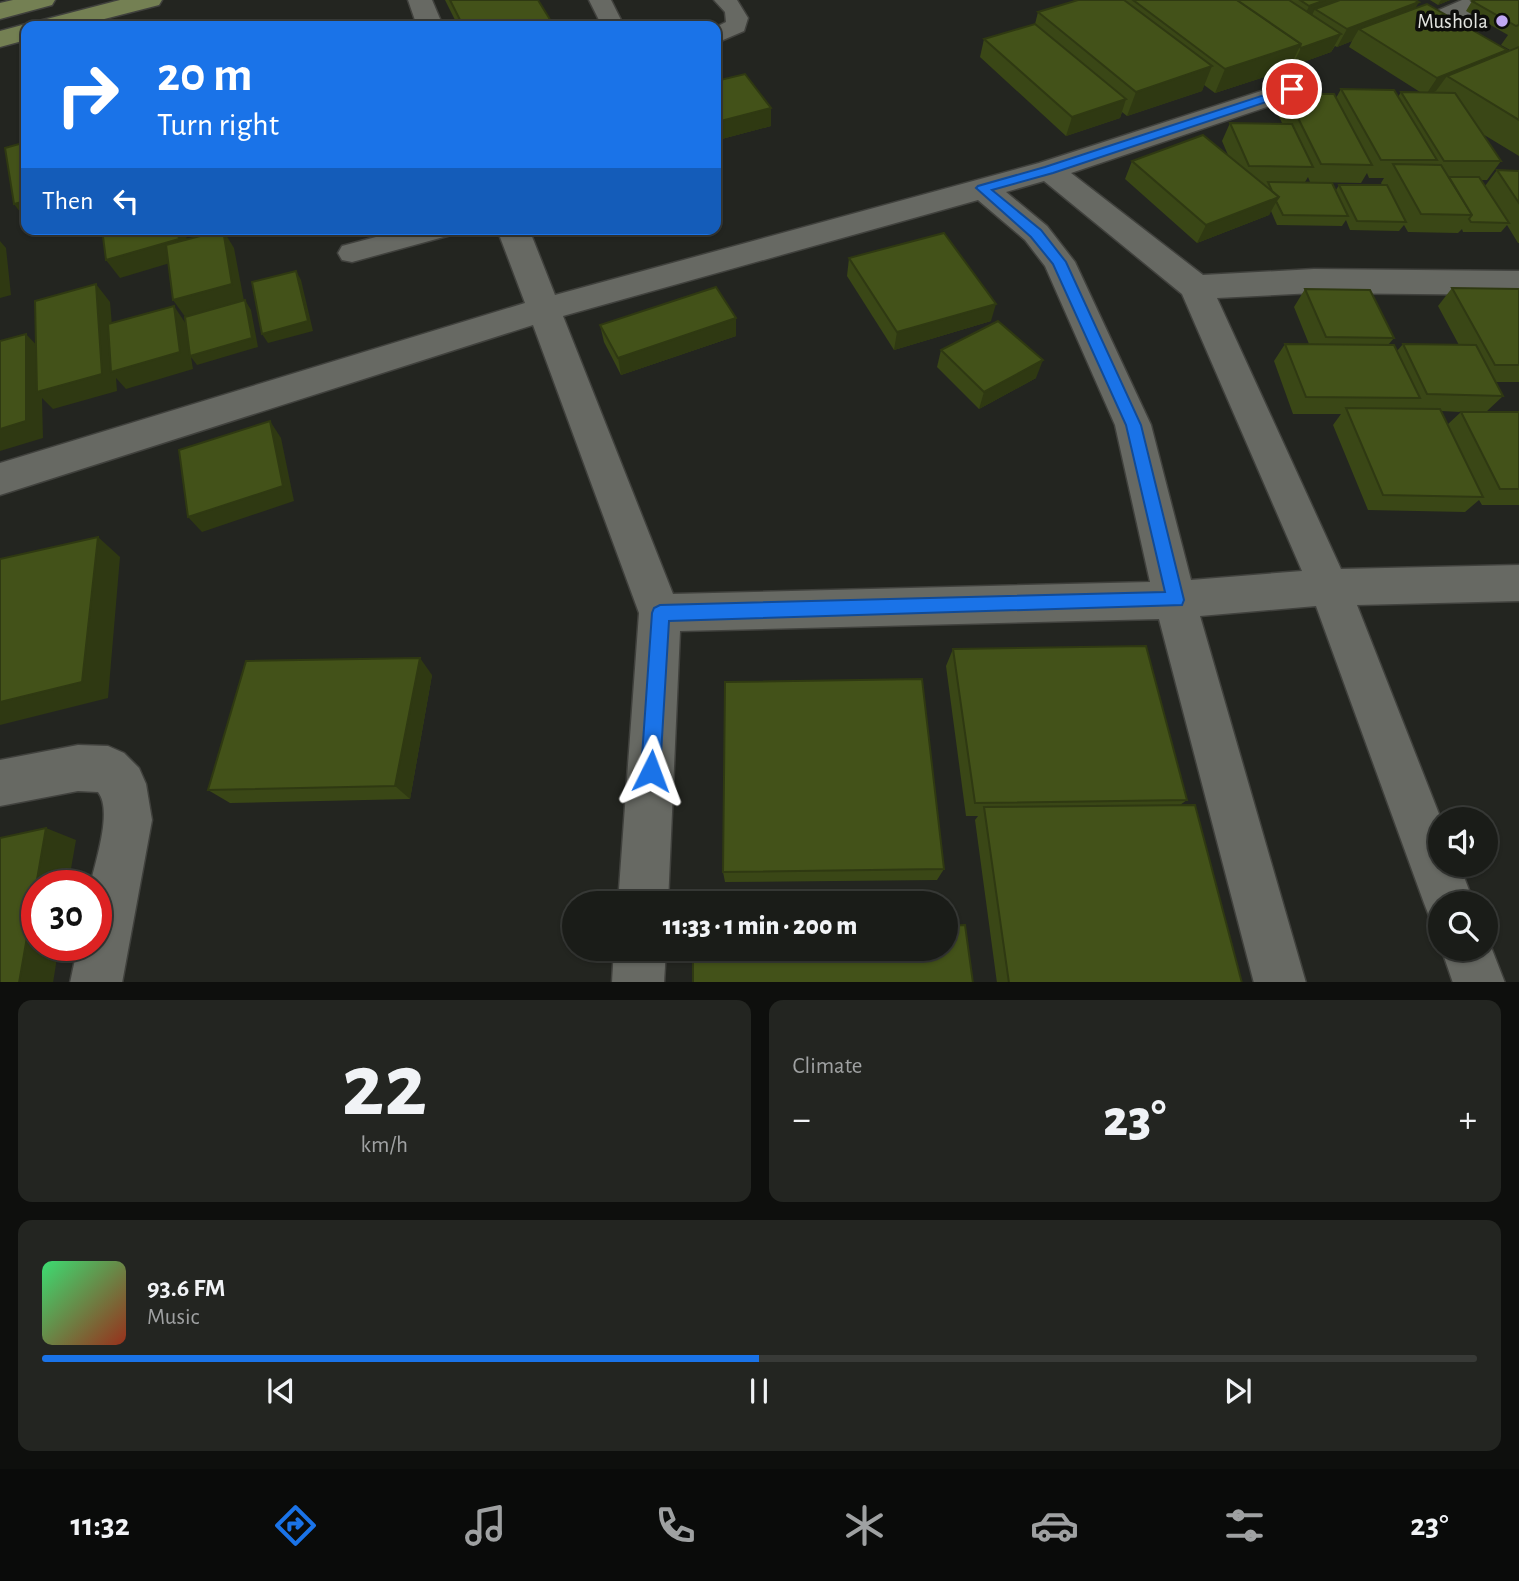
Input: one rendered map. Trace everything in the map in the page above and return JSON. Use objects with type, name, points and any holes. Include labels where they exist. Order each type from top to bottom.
[{"type":"main road","points":[[0,11],[43,0]]},
{"type":"main road","points":[[67,21],[149,0]]},
{"type":"main road","points":[[0,39],[21,33]]},
{"type":"street","points":[[1437,26],[1441,18],[1483,0]]},
{"type":"street","points":[[0,479],[544,310],[1049,170],[1292,89]]},
{"type":"street","points":[[1049,170],[1195,287],[1329,587],[1444,891]]},
{"type":"street","points":[[982,188],[1036,233],[1059,262],[1133,425],[1175,600],[1280,982]]},
{"type":"street","points":[[515,235],[660,613],[644,891]]},
{"type":"street","points":[[1195,287],[1314,281],[1519,283]]},
{"type":"street","points":[[660,613],[1175,600],[1329,587],[1519,583]]},
{"type":"street","points":[[0,783],[78,768],[108,769],[123,784],[128,820],[96,982]]},
{"type":"street","points":[[638,982],[639,961]]},
{"type":"street","points":[[1471,961],[1479,982]]},
{"type":"lane","points":[[600,0],[610,21]]},
{"type":"lane","points":[[721,34],[736,26],[738,18],[737,12],[725,0]]},
{"type":"lane","points":[[352,254],[420,235]]},
{"type":"building","points":[[450,0],[538,0],[551,21],[460,21]]},
{"type":"building","points":[[1078,0],[1124,0],[1212,66],[1136,92],[1038,12]]},
{"type":"building","points":[[1133,0],[1237,0],[1301,44],[1225,69]]},
{"type":"building","points":[[1237,0],[1289,0],[1341,34],[1301,48],[1301,44]]},
{"type":"building","points":[[1300,0],[1325,0],[1309,6]]},
{"type":"building","points":[[1340,0],[1419,2],[1347,29],[1315,9]]},
{"type":"building","points":[[1519,0],[1519,25],[1516,26],[1472,1]]},
{"type":"building","points":[[1427,4],[1507,50],[1437,78],[1359,29]]},
{"type":"building","points":[[1035,24],[1126,99],[1072,117],[984,39]]},
{"type":"building","points":[[1519,47],[1519,120],[1447,76]]},
{"type":"building","points":[[745,74],[771,108],[721,121],[721,80]]},
{"type":"building","points":[[1341,89],[1394,90],[1437,160],[1381,160]]},
{"type":"building","points":[[1401,92],[1455,93],[1501,161],[1444,161]]},
{"type":"building","points":[[1286,94],[1334,94],[1372,165],[1321,164]]},
{"type":"building","points":[[1230,123],[1292,124],[1313,167],[1249,166]]},
{"type":"building","points":[[1203,135],[1279,197],[1206,225],[1132,161]]},
{"type":"building","points":[[21,143],[21,202],[14,204],[5,148]]},
{"type":"building","points":[[1393,164],[1441,165],[1472,215],[1421,214]]},
{"type":"building","points":[[1497,170],[1519,171],[1519,203]]},
{"type":"building","points":[[1449,177],[1479,177],[1509,223],[1471,222],[1469,219],[1472,215]]},
{"type":"building","points":[[1268,182],[1332,183],[1348,216],[1283,215],[1276,201],[1279,197]]},
{"type":"building","points":[[1339,185],[1387,185],[1406,222],[1357,221]]},
{"type":"building","points":[[944,233],[996,304],[897,332],[849,258]]},
{"type":"building","points":[[103,235],[178,235],[179,239],[106,260]]},
{"type":"building","points":[[204,235],[224,235],[232,284],[173,300],[166,245]]},
{"type":"building","points":[[296,271],[308,321],[262,334],[252,282]]},
{"type":"building","points":[[96,284],[102,374],[37,392],[35,301]]},
{"type":"building","points":[[716,287],[736,318],[618,358],[600,325]]},
{"type":"building","points":[[1452,288],[1519,289],[1519,365],[1495,365]]},
{"type":"building","points":[[1305,289],[1370,290],[1394,338],[1326,337]]},
{"type":"building","points":[[245,300],[252,338],[190,356],[185,317]]},
{"type":"building","points":[[174,306],[180,352],[111,372],[108,324]]},
{"type":"building","points":[[998,321],[1043,360],[984,392],[941,350]]},
{"type":"building","points":[[26,334],[26,421],[0,429],[0,341]]},
{"type":"building","points":[[1285,344],[1394,345],[1420,398],[1306,397]]},
{"type":"building","points":[[1403,344],[1476,345],[1503,396],[1427,394]]},
{"type":"building","points":[[1346,408],[1440,409],[1483,497],[1383,495]]},
{"type":"building","points":[[1461,412],[1519,412],[1519,489],[1500,489]]},
{"type":"building","points":[[270,421],[283,486],[188,517],[179,450]]},
{"type":"building","points":[[98,537],[82,682],[0,702],[0,559]]},
{"type":"building","points":[[1146,646],[1187,800],[975,803],[953,649]]},
{"type":"building","points":[[420,658],[395,786],[208,790],[246,661]]},
{"type":"building","points":[[922,679],[944,869],[723,872],[725,682]]},
{"type":"building","points":[[1195,805],[1242,982],[1009,982],[984,807]]},
{"type":"building","points":[[46,828],[39,870],[21,870],[23,961],[19,982],[0,982],[0,838]]},
{"type":"building","points":[[958,925],[965,925],[973,982],[693,982],[693,961],[958,961]]},
{"type":"place","name":"Mushola","points":[[1502,21]]},
{"type":"route","points":[[651,771],[660,613],[1175,600],[1133,425],[1059,262],[1036,233],[982,188],[1049,170],[1292,89]]}]
